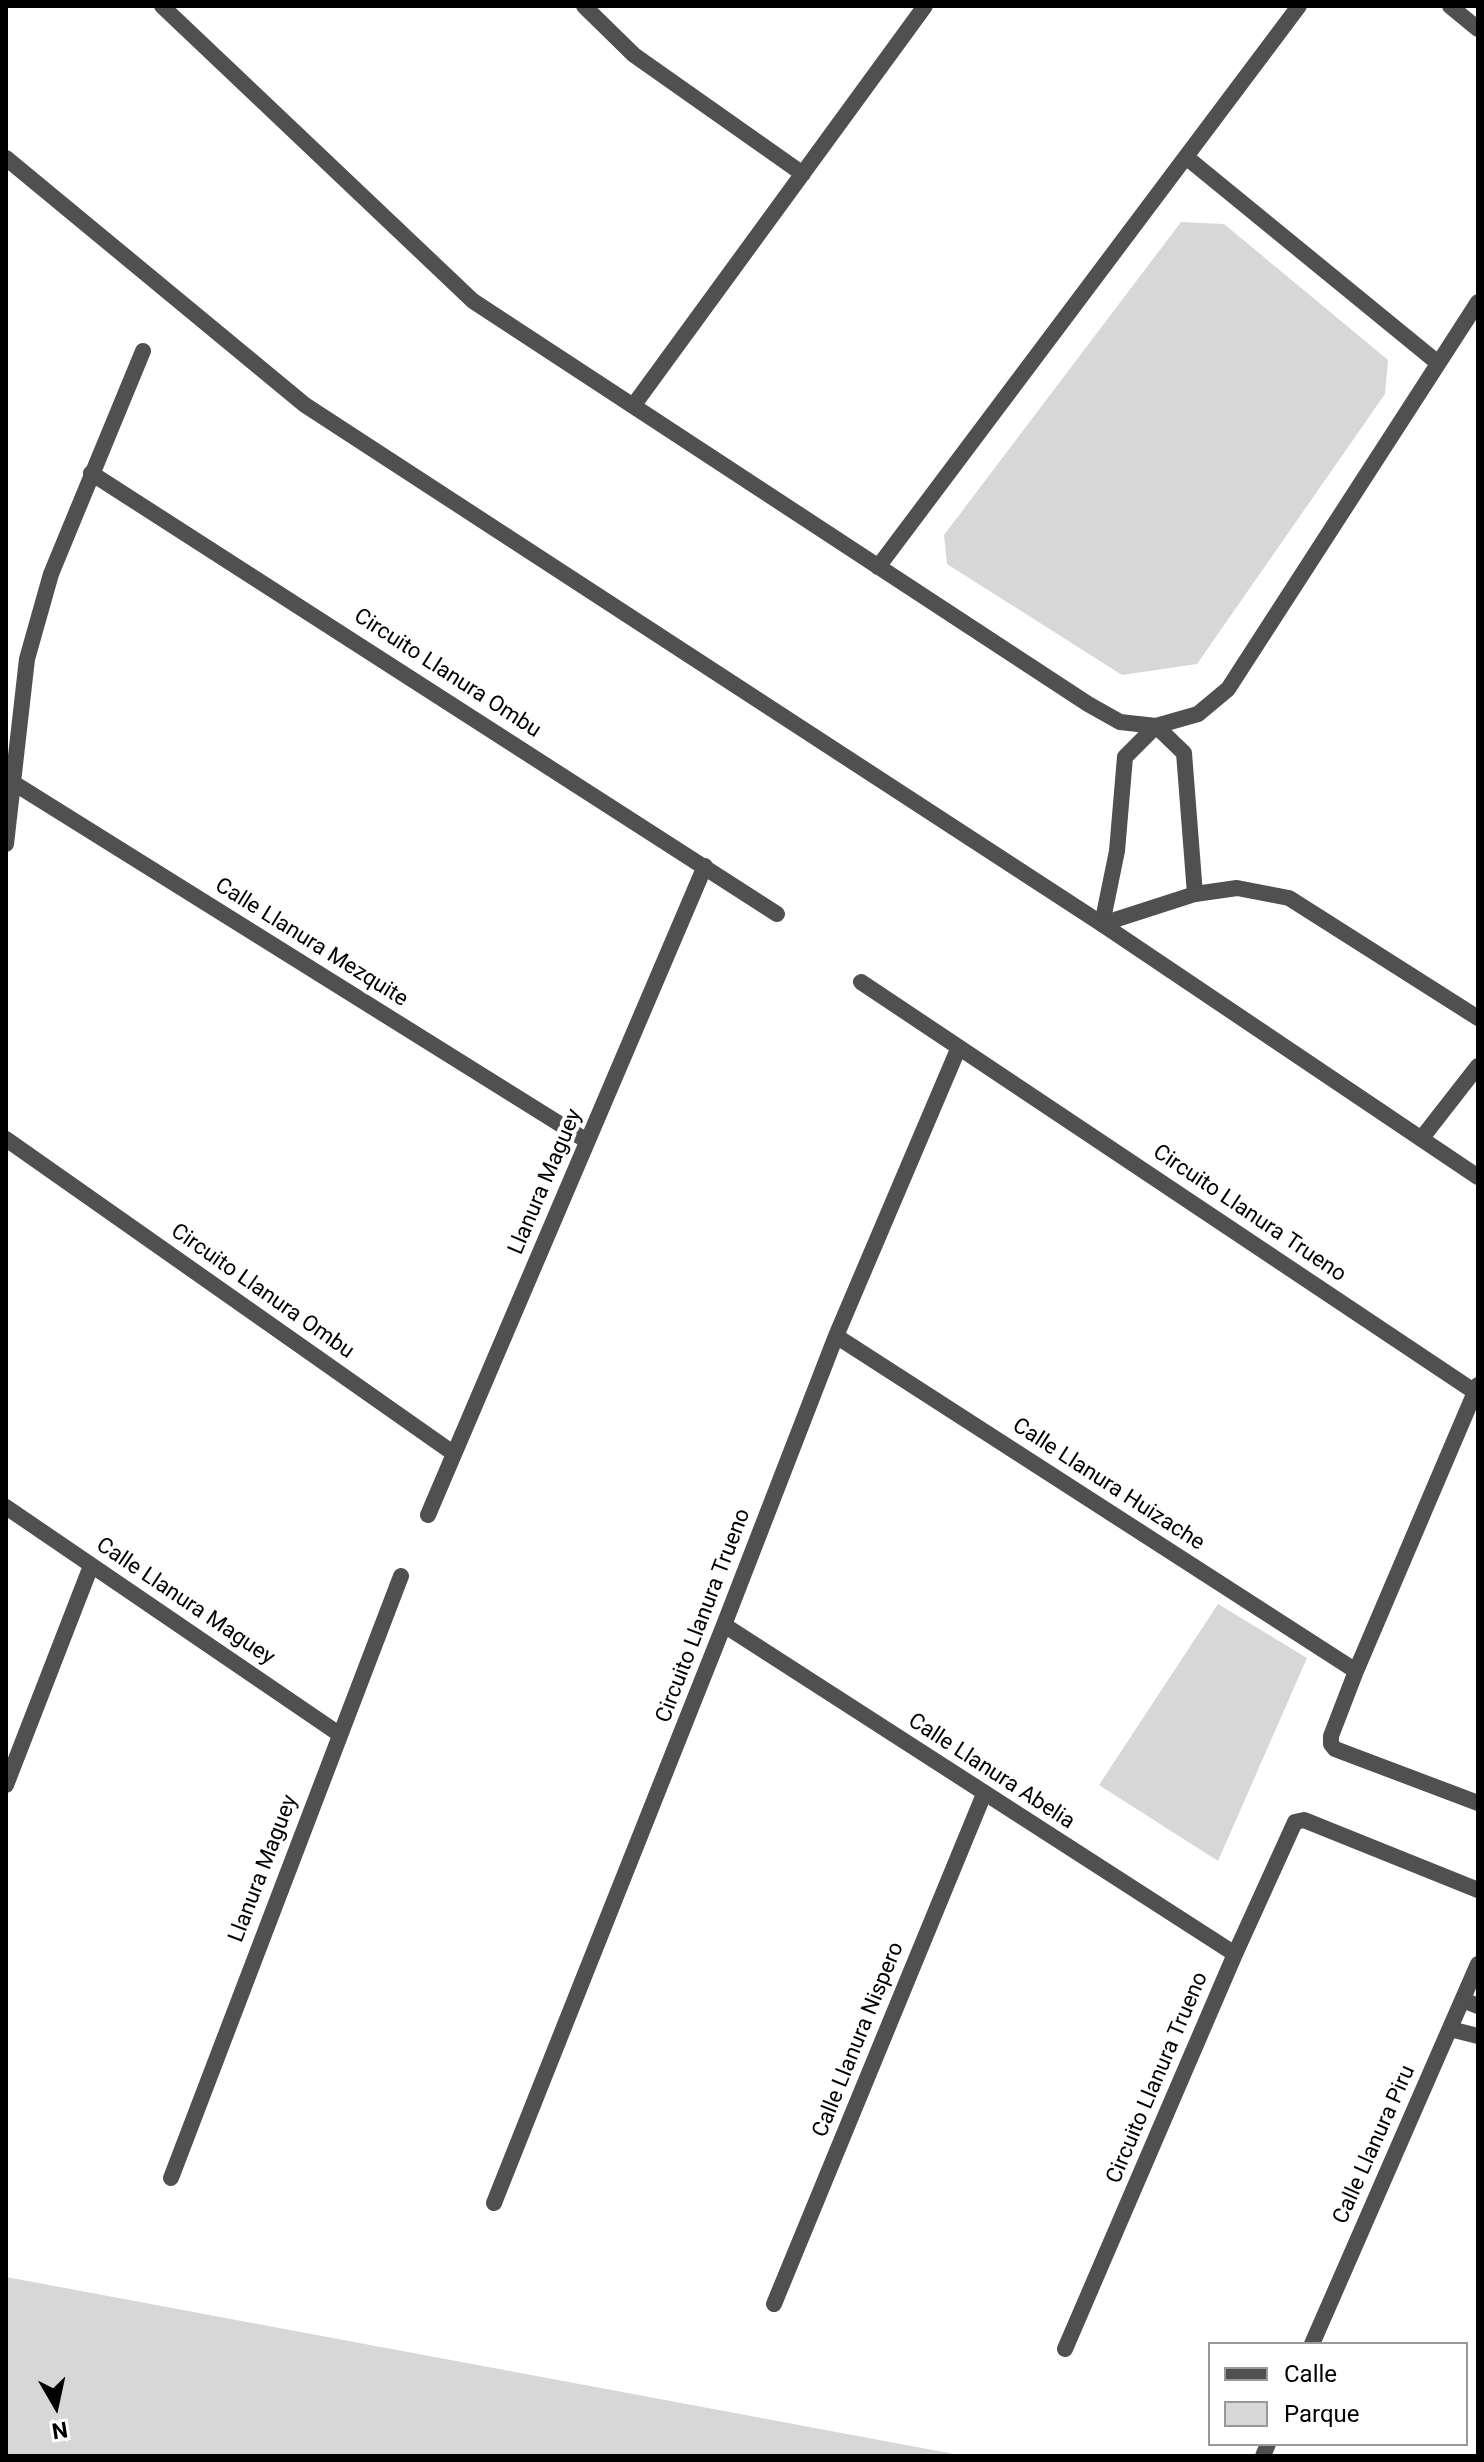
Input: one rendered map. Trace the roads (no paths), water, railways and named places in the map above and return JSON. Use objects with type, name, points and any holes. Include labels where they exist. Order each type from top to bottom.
[{"type":"street","points":[[584,6],[634,55],[803,174]]},
{"type":"street","points":[[633,406],[925,6]]},
{"type":"street","points":[[878,567],[1299,6]]},
{"type":"street","points":[[1450,6],[1478,29]]},
{"type":"street","points":[[165,7],[473,301],[1120,722],[1156,726],[1198,714],[1228,689],[1478,302]]},
{"type":"street","points":[[1186,157],[1438,363]]},
{"type":"street","points":[[6,158],[305,405],[1102,924],[1478,1177]]},
{"type":"street","points":[[6,844],[27,659],[51,574],[143,351]]},
{"type":"street","name":"Circuito Llanura Ombu","points":[[91,473],[777,914]]},
{"type":"street","points":[[1102,924],[1117,851],[1125,757],[1156,726]]},
{"type":"street","points":[[1156,726],[1184,753],[1195,894]]},
{"type":"street","name":"Calle Llanura Mezquite","points":[[12,782],[587,1141]]},
{"type":"street","name":"Llanura Maguey","points":[[428,1515],[705,866]]},
{"type":"street","points":[[1102,924],[1195,894],[1237,888],[1289,898],[1478,1018]]},
{"type":"street","name":"Circuito Llanura Trueno","points":[[861,982],[1476,1388],[1356,1671],[1333,1743],[1478,1803]]},
{"type":"street","name":"Circuito Llanura Trueno","points":[[494,2203],[836,1336],[959,1047]]},
{"type":"street","points":[[1421,1139],[1478,1066]]},
{"type":"street","name":"Circuito Llanura Ombu","points":[[6,1139],[453,1453]]},
{"type":"street","name":"Calle Llanura Huizache","points":[[836,1336],[1356,1671]]},
{"type":"street","name":"Calle Llanura Maguey","points":[[6,1507],[339,1734]]},
{"type":"street","points":[[6,1785],[91,1566]]},
{"type":"street","name":"Llanura Maguey","points":[[171,2178],[401,1576]]},
{"type":"street","name":"Calle Llanura Abelia","points":[[724,1625],[1235,1954]]},
{"type":"street","name":"Calle Llanura Nispero","points":[[774,2304],[984,1794]]},
{"type":"street","name":"Circuito Llanura Trueno","points":[[1065,2349],[1235,1954],[1299,1822],[1478,1890]]},
{"type":"street","name":"Calle Llanura Piru","points":[[1313,2342],[1450,2029],[1470,2003],[1478,1964]]},
{"type":"street","points":[[1450,2029],[1478,2036]]}]
